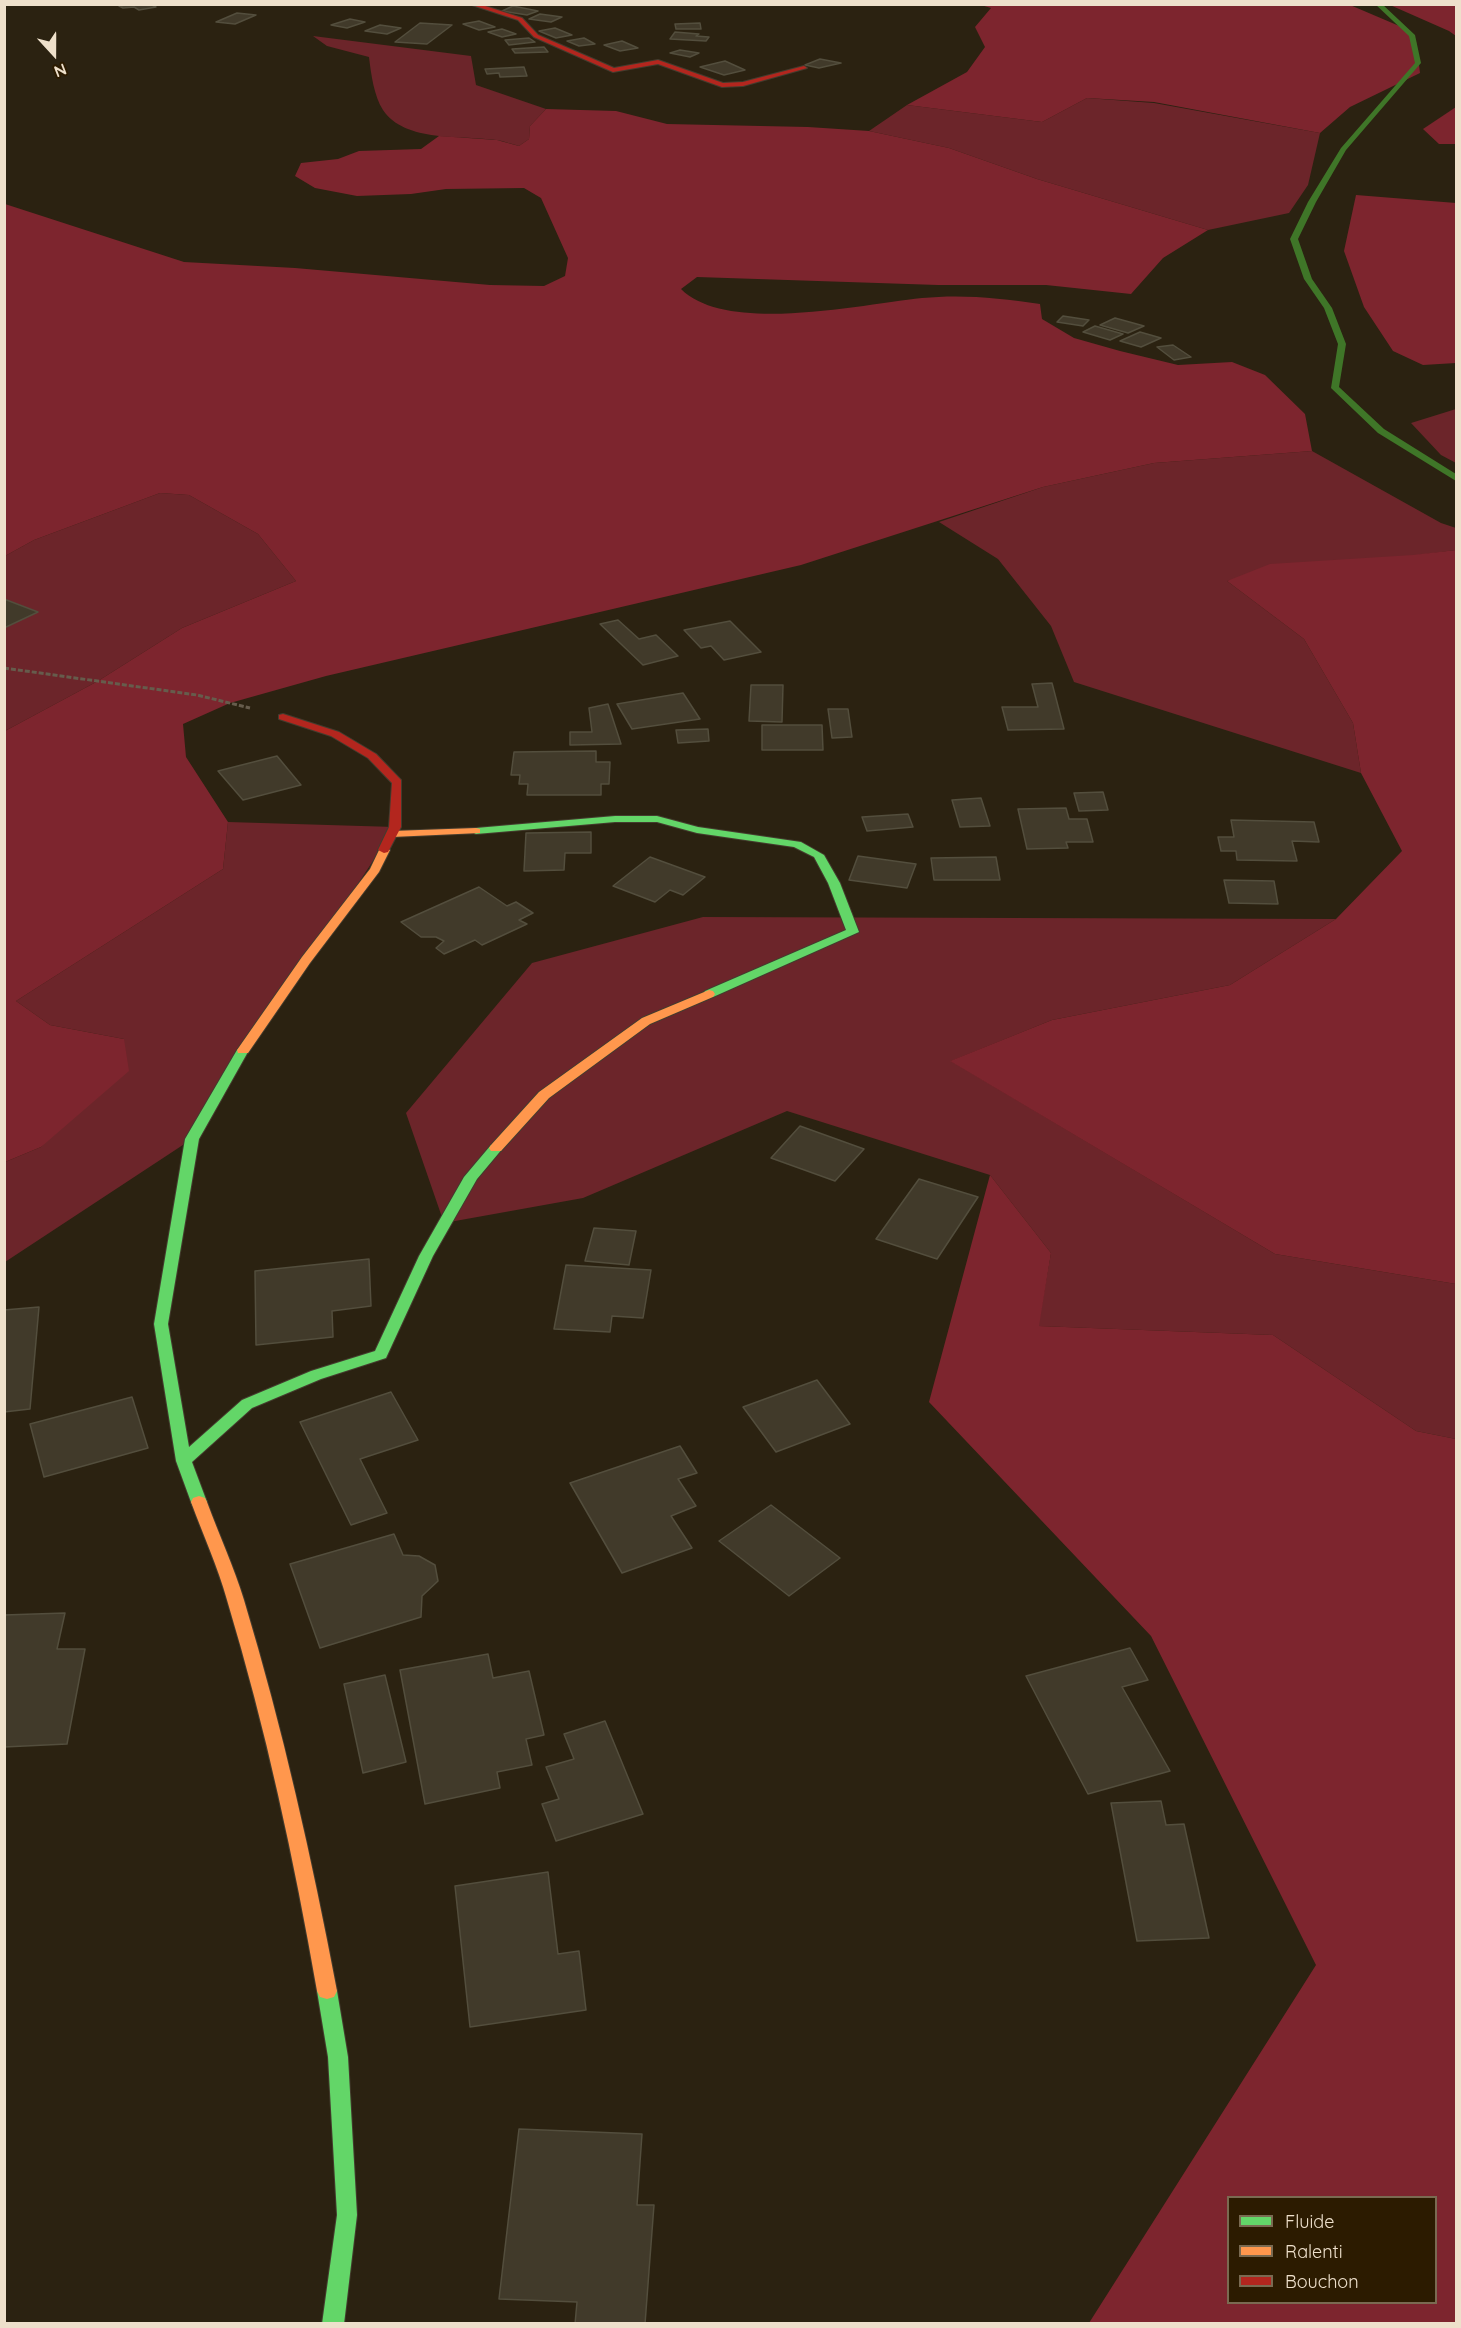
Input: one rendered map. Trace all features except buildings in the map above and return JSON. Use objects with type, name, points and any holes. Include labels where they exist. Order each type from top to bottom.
[{"type":"street","points":[[472,4],[520,19],[536,36],[613,70],[658,62],[723,85],[743,84],[804,68]]},
{"type":"street","points":[[283,717],[335,734],[372,756],[397,782],[395,827],[375,870],[306,960],[237,1059],[192,1139],[161,1324],[184,1461],[235,1598],[279,1756],[308,1886],[336,2045],[348,2216],[333,2324]]},
{"type":"street","points":[[184,1461],[247,1404],[316,1375],[381,1354],[426,1256],[471,1177],[544,1095],[646,1020],[853,932],[834,883],[818,855],[797,844],[697,830],[657,819],[615,819],[502,830],[392,834]]},
{"type":"path","points":[[4,668],[197,694],[283,717]]},
{"type":"shaded area","points":[[981,5],[1350,5],[1404,28],[1416,41],[1420,73],[1350,107],[1320,133],[1154,102],[1087,98],[1042,122],[907,105],[967,72],[985,47],[975,27],[991,8]]},
{"type":"shaded area","points":[[1390,5],[1456,5],[1456,36],[1449,31]]},
{"type":"shaded area","points":[[313,36],[471,56],[476,85],[546,109],[530,126],[529,139],[519,146],[496,140],[420,133],[393,121],[383,110],[375,92],[369,57],[327,46]]},
{"type":"shaded area","points":[[1087,98],[1154,103],[1320,133],[1308,185],[1289,213],[1208,230],[1037,179],[949,148],[869,131],[907,105],[1042,122]]},
{"type":"shaded area","points":[[1456,107],[1456,144],[1439,144],[1423,129]]},
{"type":"shaded area","points":[[546,109],[616,111],[667,124],[808,127],[869,131],[949,148],[1037,179],[1208,230],[1163,258],[1131,294],[1046,285],[938,285],[697,277],[681,289],[702,303],[730,311],[762,314],[832,310],[952,296],[1040,304],[1042,319],[1074,338],[1178,365],[1232,362],[1265,375],[1305,414],[1312,451],[1154,463],[1043,487],[801,565],[326,676],[230,703],[183,724],[186,757],[228,822],[223,869],[16,1001],[50,1025],[124,1039],[129,1071],[41,1147],[5,1162],[5,731],[98,681],[182,628],[296,581],[258,534],[189,495],[160,493],[34,540],[5,556],[5,204],[184,262],[295,268],[490,285],[544,286],[565,276],[568,258],[541,198],[524,188],[446,189],[411,194],[357,196],[315,188],[295,176],[301,163],[338,159],[359,151],[421,149],[439,136],[497,140],[519,146],[529,139],[530,126]]},
{"type":"shaded area","points":[[1356,195],[1456,203],[1456,363],[1423,365],[1393,351],[1364,307],[1344,251]]},
{"type":"shaded area","points":[[1456,409],[1456,463],[1441,455],[1411,423]]},
{"type":"shaded area","points":[[1312,451],[1441,523],[1456,528],[1456,550],[1227,581],[1304,639],[1353,723],[1361,773],[1074,682],[1051,626],[998,559],[939,522],[1043,487],[1154,463]]},
{"type":"shaded area","points":[[160,493],[189,495],[258,534],[296,581],[182,628],[98,681],[5,731],[5,556],[34,540]]},
{"type":"shaded area","points":[[1456,550],[1456,1284],[1275,1254],[950,1061],[1052,1020],[1230,985],[1336,919],[1402,851],[1361,773],[1353,723],[1304,639],[1227,581],[1270,564]]},
{"type":"shaded area","points":[[228,822],[395,827],[192,1139],[5,1262],[5,1162],[41,1147],[124,1039],[50,1025],[16,1001],[223,869]]},
{"type":"shaded area","points":[[703,917],[1336,919],[1230,985],[1052,1020],[951,1061],[1275,1254],[1456,1284],[1456,1439],[1416,1431],[1273,1335],[1038,1326],[1051,1253],[990,1175],[787,1111],[583,1198],[444,1223],[406,1113],[532,963]]},
{"type":"shaded area","points":[[990,1175],[1051,1253],[1039,1326],[1273,1335],[1416,1431],[1456,1439],[1456,2323],[1089,2323],[1316,1965],[1151,1636],[929,1402]]},
{"type":"waterway","points":[[1378,4],[1412,35],[1418,63],[1343,149],[1312,202],[1294,239],[1308,279],[1328,308],[1342,344],[1335,388],[1381,431],[1456,478]]},
{"type":"traffic: fast","points":[[476,831],[615,819],[657,819],[697,830],[797,844],[818,855],[834,883],[853,932],[709,994]]},
{"type":"traffic: fast","points":[[199,1502],[184,1461],[161,1324],[192,1139],[243,1050]]},
{"type":"traffic: fast","points":[[184,1461],[247,1404],[316,1375],[381,1354],[426,1256],[471,1177],[496,1148]]},
{"type":"traffic: fast","points":[[327,1991],[338,2057],[347,2215],[333,2324]]},
{"type":"traffic: slow","points":[[392,834],[476,831]]},
{"type":"traffic: slow","points":[[243,1050],[306,960],[375,870],[384,850]]},
{"type":"traffic: slow","points":[[496,1148],[544,1095],[646,1021],[709,994]]},
{"type":"traffic: slow","points":[[199,1502],[235,1598],[279,1756],[308,1886],[327,1991]]},
{"type":"traffic: jam","points":[[472,4],[520,19],[536,36],[613,70],[658,62],[722,85],[743,84],[804,68]]},
{"type":"traffic: jam","points":[[283,717],[335,734],[372,756],[397,782],[395,827],[384,850]]}]
